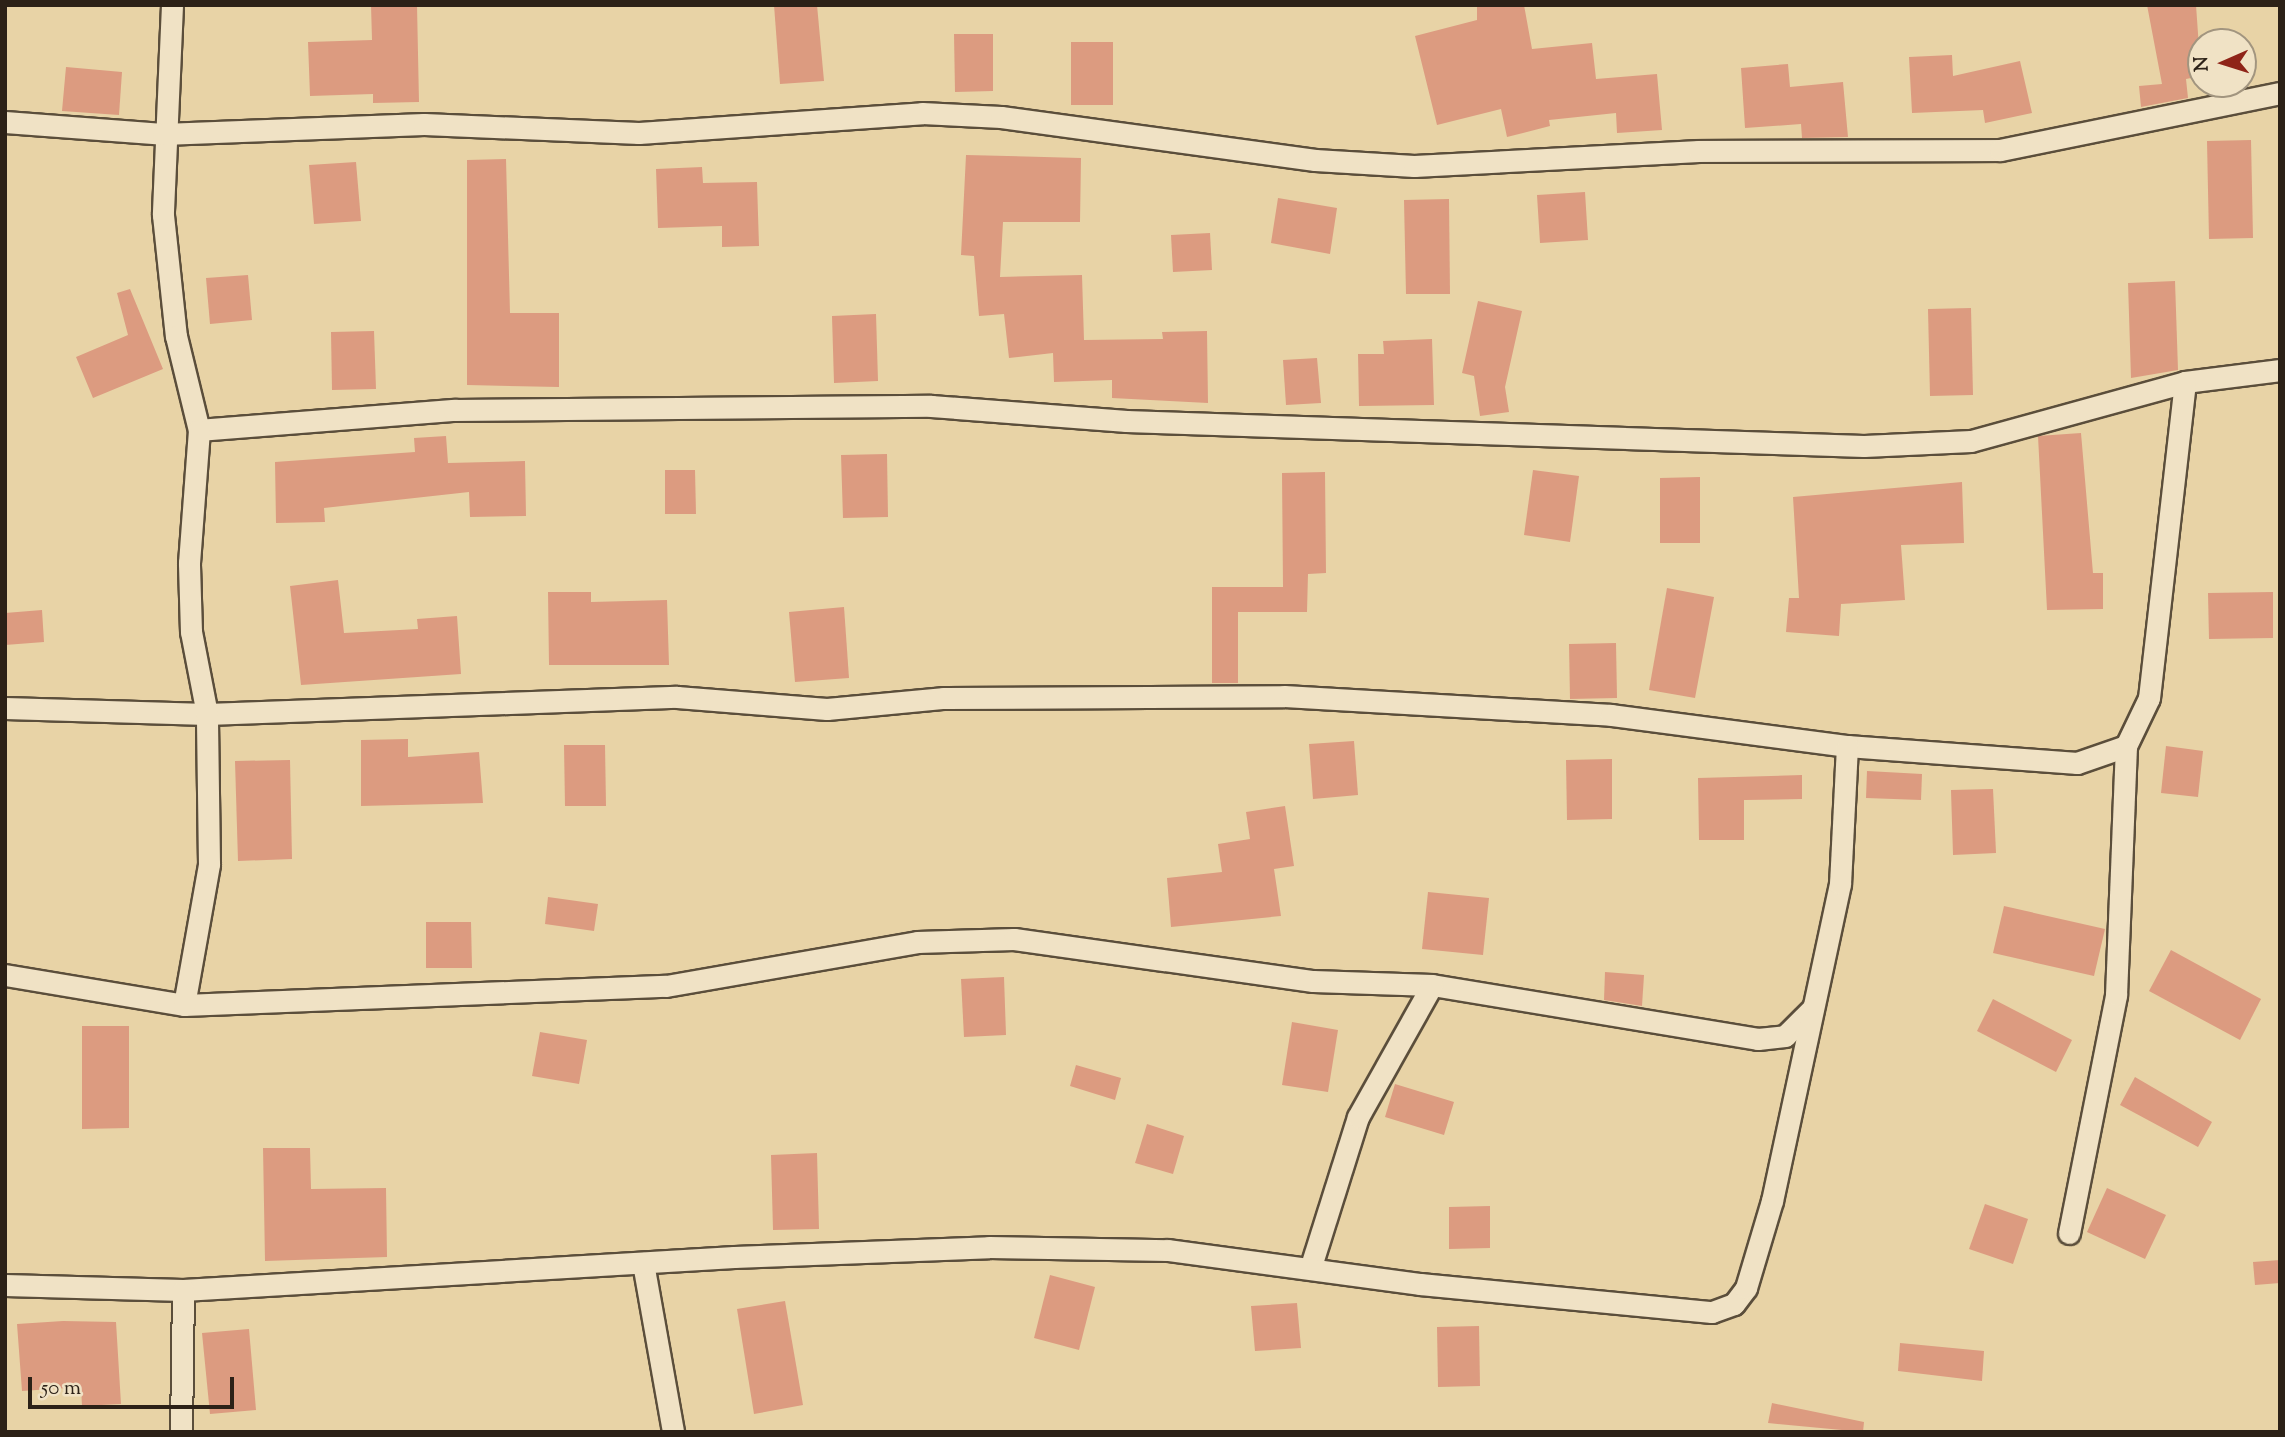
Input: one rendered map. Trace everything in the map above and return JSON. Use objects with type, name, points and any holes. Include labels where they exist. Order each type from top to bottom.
[{"type":"street","points":[[172,5],[163,134],[167,263],[200,430],[189,563],[191,632],[207,714],[209,864],[184,1005]]},
{"type":"street","points":[[5,121],[163,134],[424,124],[639,133],[922,113],[1001,117],[1315,160],[1426,166],[1699,151],[2000,150],[2280,93]]},
{"type":"street","points":[[200,430],[454,410],[931,406],[1126,421],[1864,446],[1971,441],[2185,382],[2280,370]]},
{"type":"street","points":[[2069,1233],[2116,995],[2126,746],[2149,698],[2185,382]]},
{"type":"street","points":[[5,708],[207,714],[677,697],[827,709],[944,698],[1284,696],[1611,715],[1847,746],[2025,763],[2077,763],[2126,746]]},
{"type":"street","points":[[5,1285],[183,1290],[989,1247],[1168,1250],[1420,1284],[1712,1312],[1734,1304],[1758,1255],[1840,884],[1847,746]]},
{"type":"street","points":[[5,975],[184,1005],[666,986],[917,942],[1014,939],[1313,981],[1432,985],[1758,1038],[1785,1036],[1814,1008]]},
{"type":"street","points":[[1311,1266],[1358,1117],[1432,985]]},
{"type":"street","points":[[643,1264],[673,1432]]},
{"type":"street","points":[[181,1432],[183,1290]]},
{"type":"building","points":[[371,5],[417,5],[419,102],[373,103],[373,94],[310,96],[308,42],[372,40]]},
{"type":"building","points":[[774,5],[817,5],[824,81],[780,84]]},
{"type":"building","points":[[1477,5],[1524,5],[1532,49],[1592,43],[1596,79],[1657,74],[1662,130],[1617,133],[1616,113],[1549,120],[1550,126],[1507,137],[1501,109],[1437,125],[1415,36],[1477,20]]},
{"type":"building","points":[[2147,5],[2196,5],[2198,28],[2187,28],[2188,98],[2141,107],[2139,86],[2162,84]]},
{"type":"building","points":[[954,34],[993,34],[993,91],[955,92]]},
{"type":"building","points":[[1071,42],[1113,42],[1113,105],[1071,105]]},
{"type":"building","points":[[1952,55],[1953,76],[2020,61],[2032,113],[1985,123],[1983,110],[1912,113],[1909,57]]},
{"type":"building","points":[[1788,64],[1790,87],[1843,82],[1848,137],[1802,138],[1801,124],[1745,128],[1741,68]]},
{"type":"building","points":[[66,67],[122,72],[119,115],[62,111]]},
{"type":"building","points":[[2251,140],[2253,238],[2209,239],[2207,141]]},
{"type":"building","points":[[966,155],[1081,158],[1080,222],[1003,222],[1000,277],[1082,275],[1084,340],[1163,339],[1162,332],[1207,331],[1208,403],[1112,398],[1112,380],[1054,382],[1053,353],[1009,358],[1004,314],[979,316],[974,256],[961,255]]},
{"type":"building","points":[[506,159],[510,313],[559,313],[559,387],[467,385],[467,160]]},
{"type":"building","points":[[356,162],[361,221],[314,224],[309,165]]},
{"type":"building","points":[[702,167],[703,183],[757,182],[759,246],[722,247],[722,226],[658,228],[656,169]]},
{"type":"building","points":[[1585,192],[1588,240],[1540,243],[1537,195]]},
{"type":"building","points":[[1278,198],[1337,208],[1330,254],[1271,243]]},
{"type":"building","points":[[1449,199],[1450,294],[1406,294],[1404,200]]},
{"type":"building","points":[[1210,233],[1212,270],[1173,272],[1171,235]]},
{"type":"building","points":[[248,275],[252,320],[210,324],[206,278]]},
{"type":"building","points":[[2175,281],[2178,370],[2131,378],[2128,283]]},
{"type":"building","points":[[130,289],[163,369],[93,398],[76,357],[128,335],[117,293]]},
{"type":"building","points":[[1478,301],[1522,311],[1505,387],[1509,412],[1480,416],[1474,376],[1462,373]]},
{"type":"building","points":[[1971,308],[1973,395],[1930,396],[1928,309]]},
{"type":"building","points":[[876,314],[878,381],[834,383],[832,316]]},
{"type":"building","points":[[374,331],[376,389],[332,390],[331,332]]},
{"type":"building","points":[[1432,339],[1434,405],[1359,406],[1358,354],[1384,354],[1383,341]]},
{"type":"building","points":[[1317,358],[1321,403],[1286,405],[1283,360]]},
{"type":"building","points":[[2081,433],[2093,573],[2103,573],[2103,609],[2047,610],[2038,436]]},
{"type":"building","points":[[446,436],[448,463],[525,461],[526,516],[470,517],[469,492],[324,508],[325,522],[276,523],[275,462],[415,452],[414,438]]},
{"type":"building","points":[[887,454],[888,517],[843,518],[841,455]]},
{"type":"building","points":[[665,470],[695,470],[696,514],[665,514]]},
{"type":"building","points":[[1533,470],[1579,476],[1570,542],[1524,535]]},
{"type":"building","points":[[1325,472],[1326,573],[1308,574],[1307,612],[1238,612],[1238,683],[1212,683],[1212,587],[1283,587],[1282,473]]},
{"type":"building","points":[[1700,477],[1700,543],[1660,543],[1660,478]]},
{"type":"building","points":[[1962,482],[1964,543],[1901,545],[1905,600],[1841,604],[1839,636],[1786,632],[1789,598],[1799,598],[1793,497]]},
{"type":"building","points":[[338,580],[344,633],[418,629],[417,619],[457,616],[461,674],[301,685],[290,586]]},
{"type":"building","points":[[1667,588],[1714,597],[1695,698],[1649,690]]},
{"type":"building","points":[[548,592],[591,592],[591,602],[667,600],[669,665],[549,665]]},
{"type":"building","points":[[2273,592],[2273,638],[2209,639],[2208,593]]},
{"type":"building","points":[[844,607],[849,678],[795,682],[789,612]]},
{"type":"building","points":[[42,610],[44,642],[5,645],[5,613]]},
{"type":"building","points":[[1616,643],[1617,698],[1570,699],[1569,644]]},
{"type":"building","points":[[408,739],[408,757],[479,752],[483,803],[361,806],[361,740]]},
{"type":"building","points":[[1354,741],[1358,795],[1313,799],[1309,744]]},
{"type":"building","points":[[564,745],[605,745],[606,806],[565,806]]},
{"type":"building","points":[[2166,746],[2203,751],[2198,797],[2161,793]]},
{"type":"building","points":[[1612,759],[1612,819],[1567,820],[1566,760]]},
{"type":"building","points":[[290,760],[292,859],[238,861],[235,761]]},
{"type":"building","points":[[1867,771],[1922,774],[1921,800],[1866,798]]},
{"type":"building","points":[[1802,775],[1802,799],[1744,800],[1744,840],[1699,840],[1698,778]]},
{"type":"building","points":[[1993,789],[1996,853],[1953,855],[1951,790]]},
{"type":"building","points":[[1285,806],[1294,866],[1274,869],[1281,916],[1171,927],[1167,878],[1222,872],[1218,844],[1250,839],[1246,812]]},
{"type":"building","points":[[1428,892],[1489,898],[1483,955],[1422,949]]},
{"type":"building","points":[[548,897],[598,904],[594,931],[545,924]]},
{"type":"building","points":[[2004,906],[2105,929],[2094,976],[1993,953]]},
{"type":"building","points":[[426,922],[471,922],[472,968],[426,968]]},
{"type":"building","points":[[2171,950],[2261,999],[2240,1040],[2149,991]]},
{"type":"building","points":[[1605,972],[1644,975],[1642,1006],[1604,1000]]},
{"type":"building","points":[[1004,977],[1006,1035],[964,1037],[961,979]]},
{"type":"building","points":[[1993,999],[2072,1040],[2056,1072],[1977,1031]]},
{"type":"building","points":[[1292,1022],[1338,1030],[1328,1092],[1282,1085]]},
{"type":"building","points":[[82,1026],[129,1026],[129,1128],[82,1129]]},
{"type":"building","points":[[540,1032],[587,1040],[579,1084],[532,1076]]},
{"type":"building","points":[[1076,1065],[1121,1078],[1115,1100],[1070,1086]]},
{"type":"building","points":[[2135,1077],[2212,1122],[2198,1147],[2120,1105]]},
{"type":"building","points":[[1395,1084],[1454,1102],[1444,1135],[1385,1117]]},
{"type":"building","points":[[1147,1124],[1184,1136],[1173,1174],[1135,1163]]},
{"type":"building","points":[[263,1148],[310,1148],[311,1189],[386,1188],[387,1257],[265,1261]]},
{"type":"building","points":[[817,1153],[819,1229],[773,1230],[771,1155]]},
{"type":"building","points":[[2107,1188],[2166,1215],[2145,1259],[2087,1232]]},
{"type":"building","points":[[1985,1204],[2028,1219],[2013,1264],[1969,1249]]},
{"type":"building","points":[[1490,1206],[1490,1248],[1449,1249],[1449,1207]]},
{"type":"building","points":[[2280,1260],[2280,1283],[2255,1285],[2253,1262]]},
{"type":"building","points":[[1050,1275],[1095,1287],[1079,1350],[1034,1338]]},
{"type":"building","points":[[785,1301],[803,1405],[754,1414],[737,1309]]},
{"type":"building","points":[[1297,1303],[1301,1348],[1255,1351],[1251,1306]]},
{"type":"building","points":[[116,1322],[121,1404],[82,1406],[81,1387],[22,1391],[17,1324]]},
{"type":"building","points":[[1479,1326],[1480,1386],[1438,1387],[1437,1327]]},
{"type":"building","points":[[249,1329],[256,1410],[210,1414],[202,1333]]},
{"type":"building","points":[[1900,1343],[1984,1351],[1982,1381],[1898,1371]]},
{"type":"building","points":[[1772,1403],[1864,1422],[1863,1432],[1768,1423]]}]
